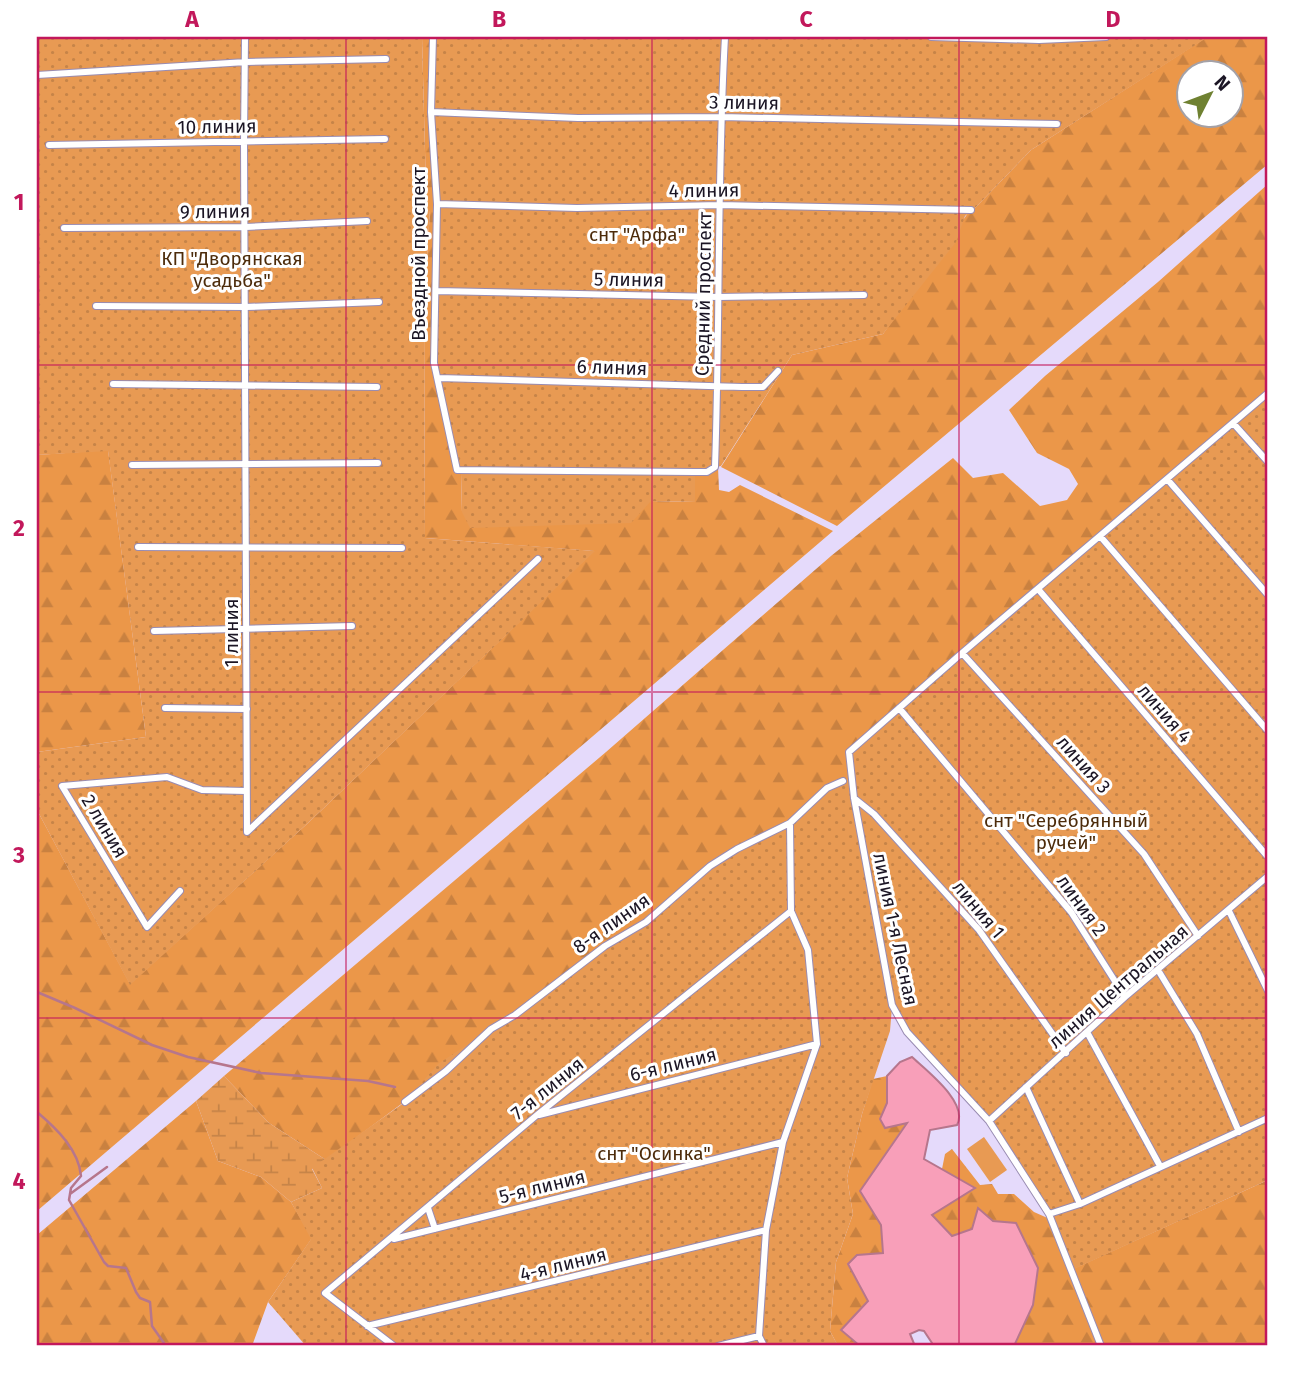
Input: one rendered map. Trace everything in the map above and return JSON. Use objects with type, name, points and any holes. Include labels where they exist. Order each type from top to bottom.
[{"type":"street","name":"1 линия","points":[[245,37],[247,831],[538,559]]},
{"type":"street","name":"Въездной проспект","points":[[433,37],[431,112],[437,204],[434,363],[457,470],[707,471],[715,467]]},
{"type":"street","name":"Средний проспект","points":[[715,467],[721,117],[725,37]]},
{"type":"street","points":[[931,37],[1039,40],[1106,37]]},
{"type":"street","points":[[37,75],[246,62],[386,59]]},
{"type":"street","name":"3 линия","points":[[431,112],[578,118],[721,117],[1057,124]]},
{"type":"street","name":"10 линия","points":[[49,145],[385,139]]},
{"type":"street","name":"4 линия","points":[[437,204],[577,208],[720,205],[971,210]]},
{"type":"street","name":"9 линия","points":[[64,228],[246,228],[367,221]]},
{"type":"street","name":"5 линия","points":[[436,291],[718,297],[864,295]]},
{"type":"street","points":[[96,306],[246,307],[379,302]]},
{"type":"street","name":"6 линия","points":[[439,378],[763,387],[778,372]]},
{"type":"street","points":[[113,384],[377,387]]},
{"type":"street","points":[[898,708],[1268,393]]},
{"type":"street","points":[[1233,423],[1268,462]]},
{"type":"street","points":[[132,465],[378,463]]},
{"type":"street","points":[[1167,479],[1268,595]]},
{"type":"street","points":[[1100,537],[1268,731]]},
{"type":"street","points":[[138,547],[401,548]]},
{"type":"street","name":"линия 4","points":[[1038,589],[1268,857]]},
{"type":"street","points":[[154,631],[352,626]]},
{"type":"street","name":"линия 3","points":[[962,653],[1144,855],[1198,936]]},
{"type":"street","points":[[165,708],[247,709]]},
{"type":"street","name":"линия 1-я Лесная","points":[[898,708],[849,752],[854,798],[892,1005],[906,1032],[989,1121],[1051,1217]]},
{"type":"street","name":"линия 2","points":[[898,708],[1071,912],[1125,997]]},
{"type":"street","name":"2 линия","points":[[180,891],[147,927],[62,786],[167,778],[202,790],[246,791]]},
{"type":"street","name":"8-я линия","points":[[405,1102],[446,1070],[491,1029],[515,1015],[605,946],[646,922],[710,866],[737,849],[790,823],[827,788],[842,781]]},
{"type":"street","name":"линия 1","points":[[854,798],[874,814],[979,930],[1066,1053]]},
{"type":"street","points":[[764,1346],[759,1336],[766,1230],[783,1142],[817,1044],[808,950],[791,911],[790,823]]},
{"type":"street","name":"линия Центральная","points":[[989,1121],[1125,997],[1268,876]]},
{"type":"street","name":"7-я линия","points":[[367,1326],[326,1293],[537,1115],[791,911]]},
{"type":"street","points":[[1229,911],[1268,991]]},
{"type":"street","points":[[1158,970],[1197,1034],[1239,1132]]},
{"type":"street","points":[[1087,1032],[1160,1166]]},
{"type":"street","name":"6-я линия","points":[[537,1115],[817,1044]]},
{"type":"street","points":[[1026,1087],[1080,1204]]},
{"type":"street","points":[[1101,1346],[1051,1217],[1268,1118]]},
{"type":"street","name":"5-я линия","points":[[390,1240],[783,1142]]},
{"type":"street","points":[[428,1208],[435,1228]]},
{"type":"street","name":"4-я линия","points":[[367,1326],[766,1230]]},
{"type":"street","points":[[367,1326],[394,1346]]},
{"type":"street","points":[[718,1346],[759,1336]]},
{"type":"green space","name":"КП \"Дворянская усадьба\"","points":[[37,37],[422,37],[426,190],[417,191],[417,209],[430,210],[424,302],[425,538],[595,551],[308,823],[130,985],[37,810],[37,752],[146,737],[108,451],[37,455]]},
{"type":"green space","points":[[422,37],[433,37],[462,512],[651,501],[695,502],[695,472],[718,467],[719,490],[729,492],[740,485],[833,531],[37,1211],[37,810],[130,984],[308,823],[594,551],[425,538],[424,302],[430,211],[417,209],[417,191],[426,189]]},
{"type":"green space","name":"снт \"Арфа\"","points":[[433,37],[1208,37],[1031,150],[965,216],[956,242],[883,334],[792,355],[721,466],[695,472],[695,502],[651,501],[631,523],[470,528],[462,512],[461,474],[434,361],[437,215],[431,121]]},
{"type":"green space","points":[[1207,37],[1268,37],[1268,164],[837,526],[721,467],[792,355],[883,334],[968,213],[1031,150]]},
{"type":"green space","points":[[1268,184],[1268,393],[852,776],[790,823],[646,922],[326,1160],[269,1123],[224,1076],[606,752],[831,556],[953,458],[973,478],[1003,473],[1040,506],[1067,500],[1078,484],[1069,469],[1037,453],[1009,410]]},
{"type":"green space","points":[[1268,393],[1268,1180],[1072,1270],[1052,1220],[989,1121],[907,1032],[892,1007],[890,1031],[862,1114],[847,1178],[853,1214],[836,1262],[830,1331],[838,1346],[306,1346],[268,1302],[311,1239],[291,1202],[322,1188],[312,1168],[405,1102],[438,1064],[605,946],[646,922],[710,866],[790,823],[827,788],[852,777],[849,752]]},
{"type":"green space","points":[[108,450],[146,737],[37,752],[37,455]]},
{"type":"green space","points":[[224,1076],[269,1123],[326,1160],[312,1169],[322,1188],[291,1202],[261,1177],[218,1161],[196,1101]]},
{"type":"green space","points":[[887,1076],[888,1103],[907,1122],[860,1191],[881,1225],[883,1254],[857,1255],[868,1301],[841,1330],[860,1346],[838,1346],[830,1331],[836,1262],[853,1214],[847,1178],[873,1079]]},
{"type":"green space","points":[[196,1101],[218,1161],[261,1177],[291,1202],[312,1238],[268,1302],[252,1346],[37,1346],[37,1235]]},
{"type":"green space","points":[[984,1137],[1007,1170],[990,1182],[967,1149]]},
{"type":"green space","points":[[952,1149],[980,1185],[992,1184],[998,1194],[1014,1194],[1034,1212],[1052,1220],[1073,1269],[1268,1180],[1268,1346],[1014,1346],[1033,1305],[973,1229],[952,1236],[931,1214],[975,1188],[942,1169],[945,1154]]},
{"type":"shaded area","points":[[912,1057],[945,1088],[957,1107],[959,1116],[957,1125],[930,1130],[924,1159],[975,1188],[932,1215],[952,1236],[972,1229],[978,1208],[993,1221],[1016,1223],[1038,1268],[1033,1305],[1014,1346],[934,1346],[924,1331],[919,1330],[910,1334],[915,1346],[860,1346],[841,1330],[868,1301],[848,1264],[857,1255],[883,1253],[881,1225],[860,1191],[907,1123],[885,1128],[880,1119],[887,1103],[887,1076],[900,1062]]},
{"type":"waterway","points":[[37,992],[152,1045],[188,1057],[261,1073],[368,1081],[395,1087]]},
{"type":"waterway","points":[[37,1112],[52,1125],[76,1157],[81,1176],[71,1188],[69,1200],[104,1262],[108,1266],[126,1268],[140,1298],[150,1302],[152,1326],[166,1346]]},
{"type":"waterway","points":[[70,1194],[107,1167]]},
{"type":"waterway","points":[[192,1346],[199,1346]]},
{"type":"park label","name":"снт \"Серебрянный ручей\"","points":[[1066,831]]},
{"type":"park label","name":"снт \"Осинка\"","points":[[654,1153]]}]
